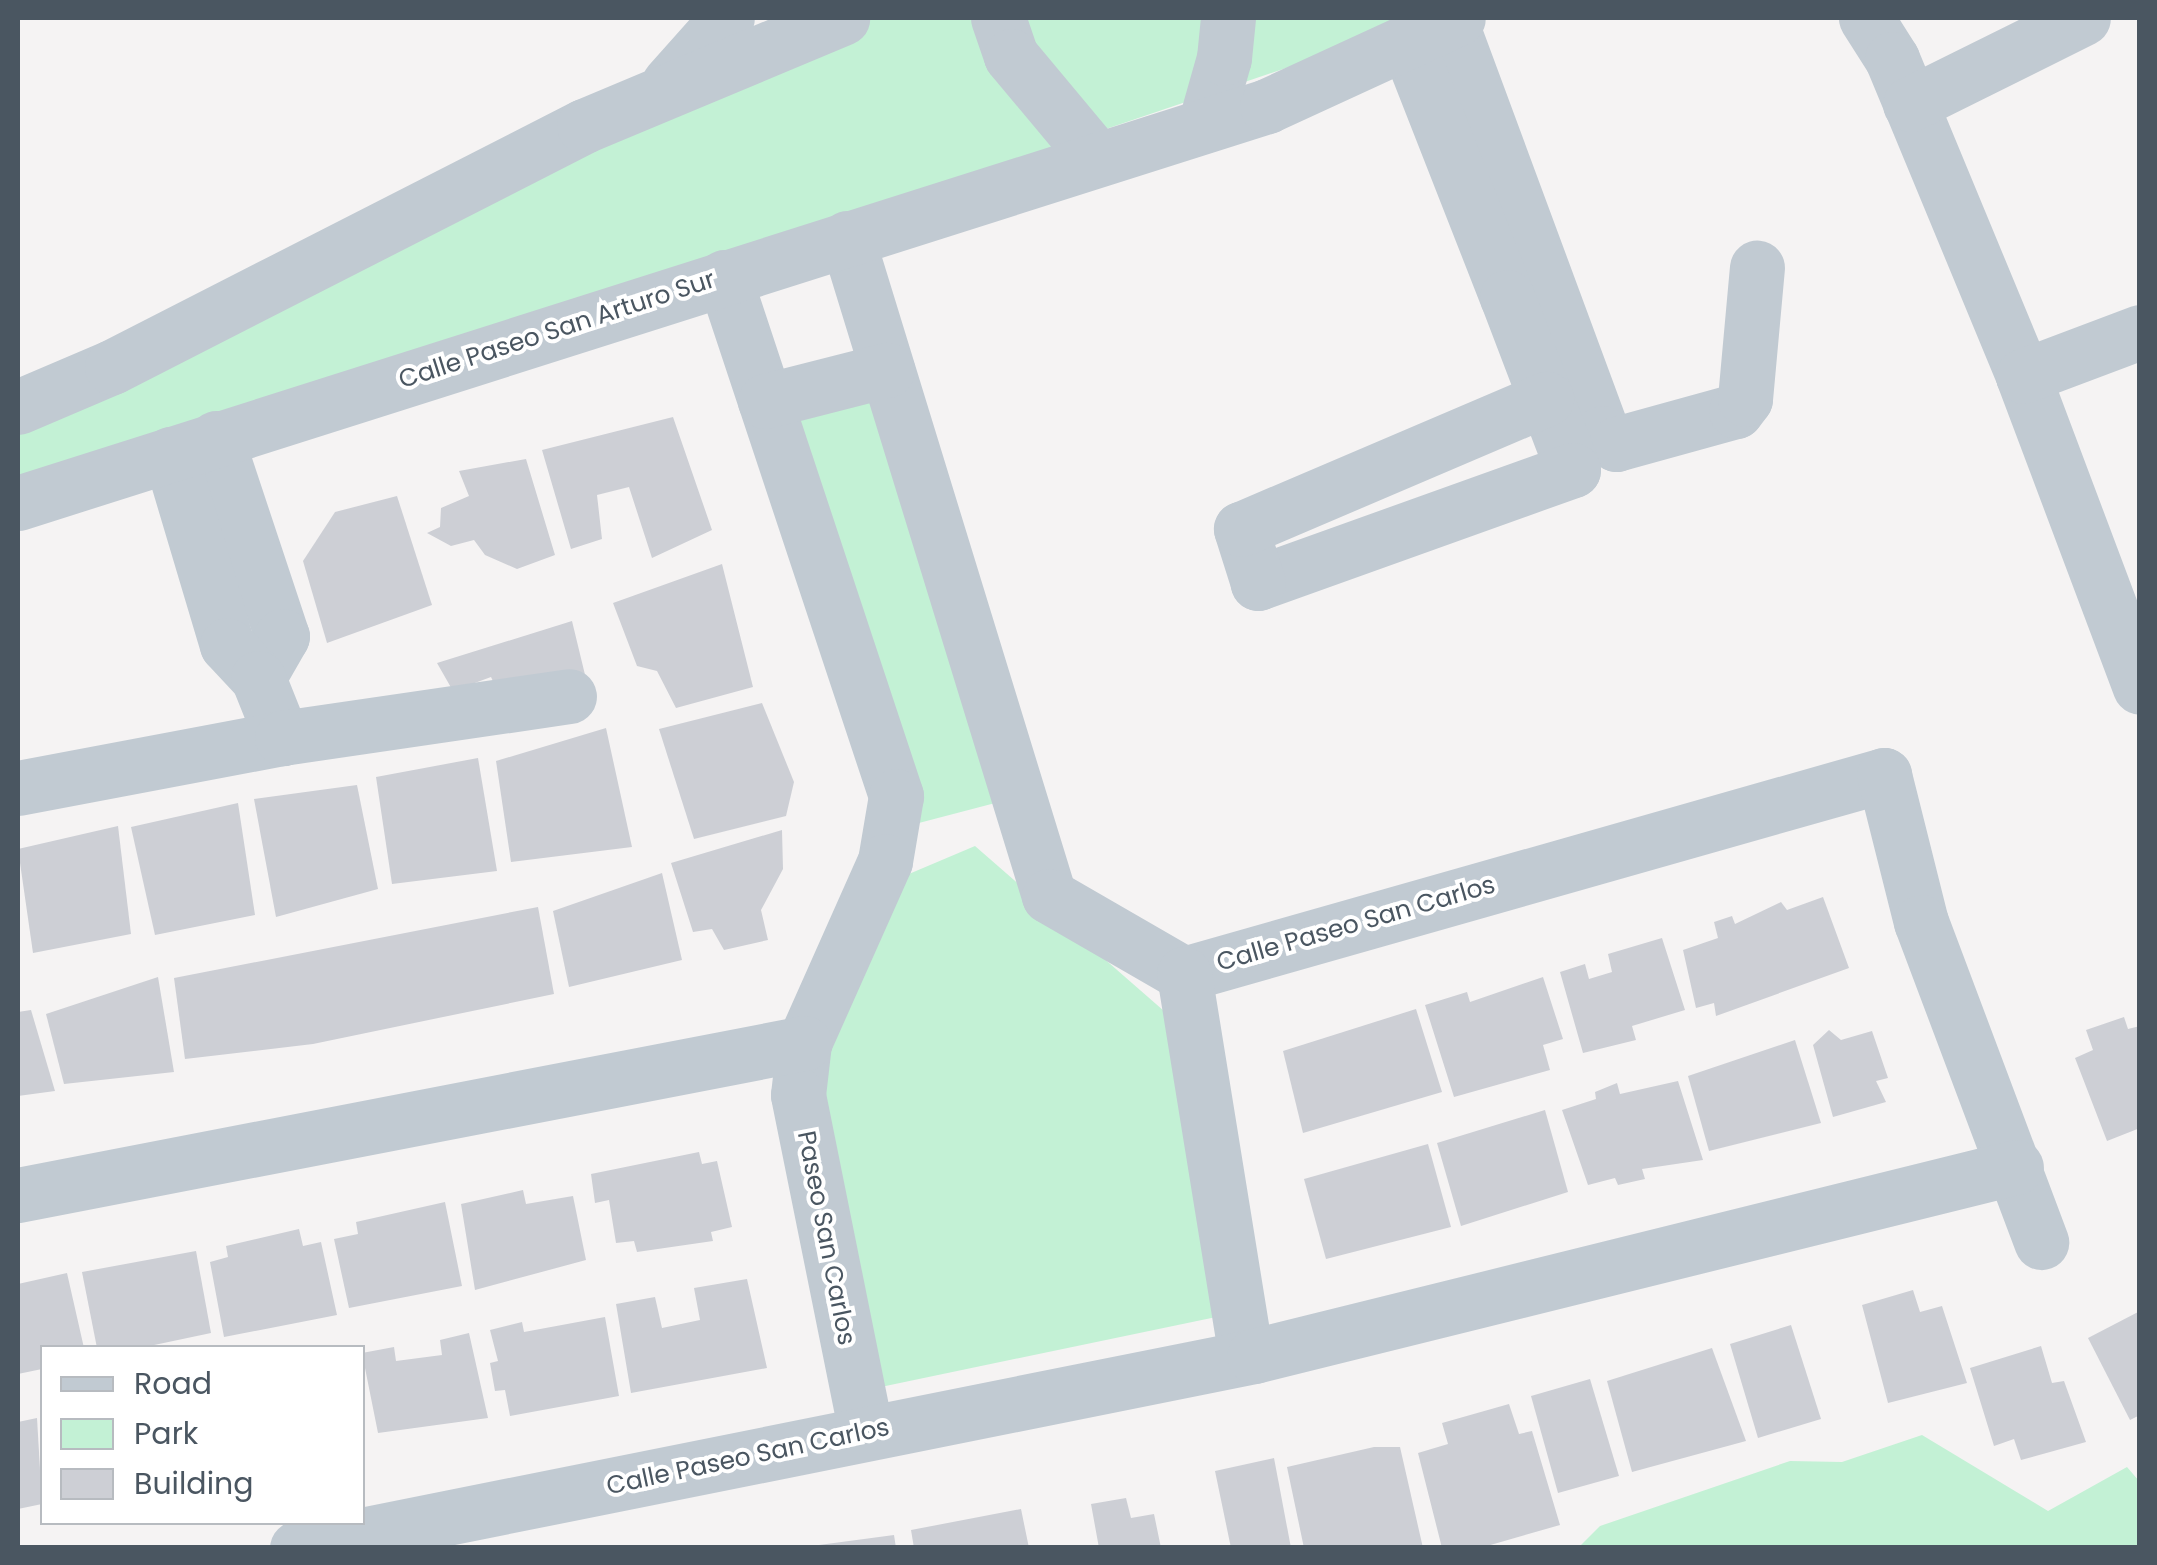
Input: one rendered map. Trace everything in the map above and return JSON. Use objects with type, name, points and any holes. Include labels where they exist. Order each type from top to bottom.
[{"type":"street","points":[[660,94],[726,18]]},
{"type":"street","points":[[18,407],[90,378],[584,126],[842,18]]},
{"type":"street","points":[[998,18],[1012,56],[1097,158]]},
{"type":"street","points":[[1205,125],[1224,58],[1228,18]]},
{"type":"street","points":[[1910,104],[2083,18]]},
{"type":"street","points":[[1870,19],[1910,104],[2023,376],[2137,672]]},
{"type":"street","points":[[1438,27],[1602,433],[1616,444],[1736,411],[1745,399],[1757,268]]},
{"type":"street","points":[[1438,27],[1546,399],[1573,470],[1258,583],[1241,529],[1546,399]]},
{"type":"street","name":"Calle Paseo San Arturo Sur","points":[[18,504],[1267,106],[1438,27]]},
{"type":"street","name":"Calle Paseo San Carlos","points":[[847,238],[1048,896],[1184,974],[1884,775],[1922,922],[2041,1242]]},
{"type":"street","points":[[18,1195],[804,1042],[885,861],[896,796],[724,278]]},
{"type":"street","points":[[2023,376],[2140,332]]},
{"type":"street","points":[[765,401],[888,370]]},
{"type":"street","points":[[193,446],[227,645],[258,678],[282,738]]},
{"type":"street","points":[[18,788],[282,738],[569,696]]},
{"type":"street","points":[[1184,974],[1246,1357]]},
{"type":"street","name":"Paseo San Carlos","points":[[804,1042],[798,1095],[866,1432]]},
{"type":"street","name":"Calle Paseo San Carlos","points":[[297,1548],[1246,1357],[2016,1167]]},
{"type":"green space","points":[[816,18],[1434,18],[18,497],[18,429]]},
{"type":"green space","points":[[882,374],[999,802],[896,829],[774,404]]},
{"type":"green space","points":[[975,846],[1164,1011],[1221,1316],[876,1388],[809,1110],[890,882]]},
{"type":"green space","points":[[1922,1435],[2048,1511],[2127,1467],[2139,1481],[2139,1547],[1579,1547],[1600,1526],[1790,1461],[1842,1462]]},
{"type":"building","points":[[673,417],[712,530],[652,558],[629,487],[597,495],[602,539],[571,549],[542,450]]},
{"type":"building","points":[[526,459],[555,555],[517,569],[485,555],[474,540],[451,546],[427,533],[440,527],[441,508],[469,496],[459,471]]},
{"type":"building","points":[[397,496],[432,605],[327,643],[303,561],[335,512]]},
{"type":"building","points":[[722,564],[753,687],[676,708],[657,671],[637,666],[613,603]]},
{"type":"building","points":[[572,621],[587,683],[499,694],[491,677],[453,691],[437,663]]},
{"type":"building","points":[[762,703],[794,782],[786,816],[694,839],[659,729]]},
{"type":"building","points":[[606,728],[632,847],[511,862],[496,761]]},
{"type":"building","points":[[478,758],[497,871],[392,884],[376,777]]},
{"type":"building","points":[[357,785],[378,889],[276,917],[254,799]]},
{"type":"building","points":[[238,803],[255,915],[155,935],[131,827]]},
{"type":"building","points":[[118,826],[131,934],[33,953],[18,849]]},
{"type":"building","points":[[782,830],[783,869],[761,910],[768,940],[724,950],[712,929],[693,932],[671,863]]},
{"type":"building","points":[[662,873],[682,960],[569,987],[553,911]]},
{"type":"building","points":[[1823,897],[1849,968],[1716,1016],[1714,1003],[1696,1008],[1683,950],[1718,938],[1714,922],[1732,916],[1735,924],[1781,902],[1787,910]]},
{"type":"building","points":[[538,907],[554,994],[313,1044],[185,1059],[174,978]]},
{"type":"building","points":[[1662,938],[1685,1010],[1632,1026],[1636,1040],[1583,1053],[1560,972],[1585,964],[1589,979],[1612,972],[1608,954]]},
{"type":"building","points":[[158,977],[174,1072],[64,1084],[46,1014]]},
{"type":"building","points":[[1543,977],[1563,1039],[1543,1045],[1550,1070],[1454,1097],[1425,1005],[1467,992],[1470,1002]]},
{"type":"building","points":[[1416,1009],[1442,1092],[1303,1133],[1283,1051]]},
{"type":"building","points":[[31,1010],[55,1091],[18,1096],[18,1012]]},
{"type":"building","points":[[2124,1017],[2128,1029],[2140,1026],[2140,1128],[2107,1141],[2075,1058],[2093,1050],[2086,1030]]},
{"type":"building","points":[[1829,1030],[1841,1040],[1872,1031],[1888,1078],[1876,1081],[1886,1102],[1833,1117],[1813,1045]]},
{"type":"building","points":[[1795,1040],[1821,1123],[1709,1151],[1688,1076]]},
{"type":"building","points":[[1678,1081],[1703,1160],[1642,1169],[1645,1179],[1618,1185],[1615,1178],[1588,1185],[1562,1110],[1596,1099],[1595,1092],[1617,1083],[1620,1094]]},
{"type":"building","points":[[1545,1110],[1568,1192],[1461,1226],[1437,1143]]},
{"type":"building","points":[[1428,1144],[1451,1227],[1326,1259],[1304,1179]]},
{"type":"building","points":[[699,1152],[702,1164],[717,1161],[732,1227],[711,1232],[713,1241],[637,1252],[634,1241],[616,1243],[609,1200],[595,1203],[591,1174]]},
{"type":"building","points":[[523,1190],[526,1204],[573,1196],[586,1260],[475,1290],[461,1204]]},
{"type":"building","points":[[445,1202],[462,1286],[349,1308],[334,1239],[358,1234],[356,1222]]},
{"type":"building","points":[[299,1229],[303,1246],[321,1242],[337,1315],[224,1337],[210,1262],[228,1257],[226,1246]]},
{"type":"building","points":[[196,1251],[211,1333],[154,1345],[96,1345],[82,1272]]},
{"type":"building","points":[[67,1273],[83,1345],[40,1345],[40,1369],[18,1374],[18,1284]]},
{"type":"building","points":[[747,1279],[767,1368],[631,1393],[616,1304],[655,1297],[662,1328],[700,1320],[694,1288]]},
{"type":"building","points":[[1913,1290],[1920,1312],[1942,1306],[1967,1383],[1888,1403],[1862,1305]]},
{"type":"building","points":[[2140,1311],[2140,1415],[2130,1420],[2088,1338]]},
{"type":"building","points":[[605,1317],[619,1396],[510,1416],[505,1390],[495,1391],[490,1363],[498,1361],[490,1330],[522,1322],[524,1332]]},
{"type":"building","points":[[1791,1325],[1821,1419],[1758,1438],[1730,1344]]},
{"type":"building","points":[[469,1333],[488,1418],[378,1433],[365,1352],[394,1347],[396,1361],[442,1355],[440,1340]]},
{"type":"building","points":[[2041,1346],[2052,1383],[2064,1381],[2086,1442],[2021,1460],[2014,1439],[1994,1446],[1970,1368]]},
{"type":"building","points":[[1712,1348],[1746,1441],[1632,1472],[1607,1381]]},
{"type":"building","points":[[1590,1379],[1619,1476],[1558,1493],[1531,1396]]},
{"type":"building","points":[[1509,1404],[1519,1434],[1532,1431],[1560,1525],[1480,1548],[1442,1548],[1418,1453],[1448,1444],[1442,1423]]},
{"type":"building","points":[[37,1418],[40,1504],[18,1509],[18,1422]]},
{"type":"building","points":[[1374,1447],[1400,1447],[1423,1548],[1304,1548],[1287,1467]]},
{"type":"building","points":[[1274,1458],[1291,1548],[1231,1548],[1215,1471]]},
{"type":"building","points":[[1126,1498],[1131,1518],[1154,1514],[1161,1548],[1099,1548],[1091,1504]]},
{"type":"building","points":[[1021,1509],[1029,1548],[914,1548],[911,1530]]},
{"type":"building","points":[[894,1535],[896,1548],[819,1545]]}]
